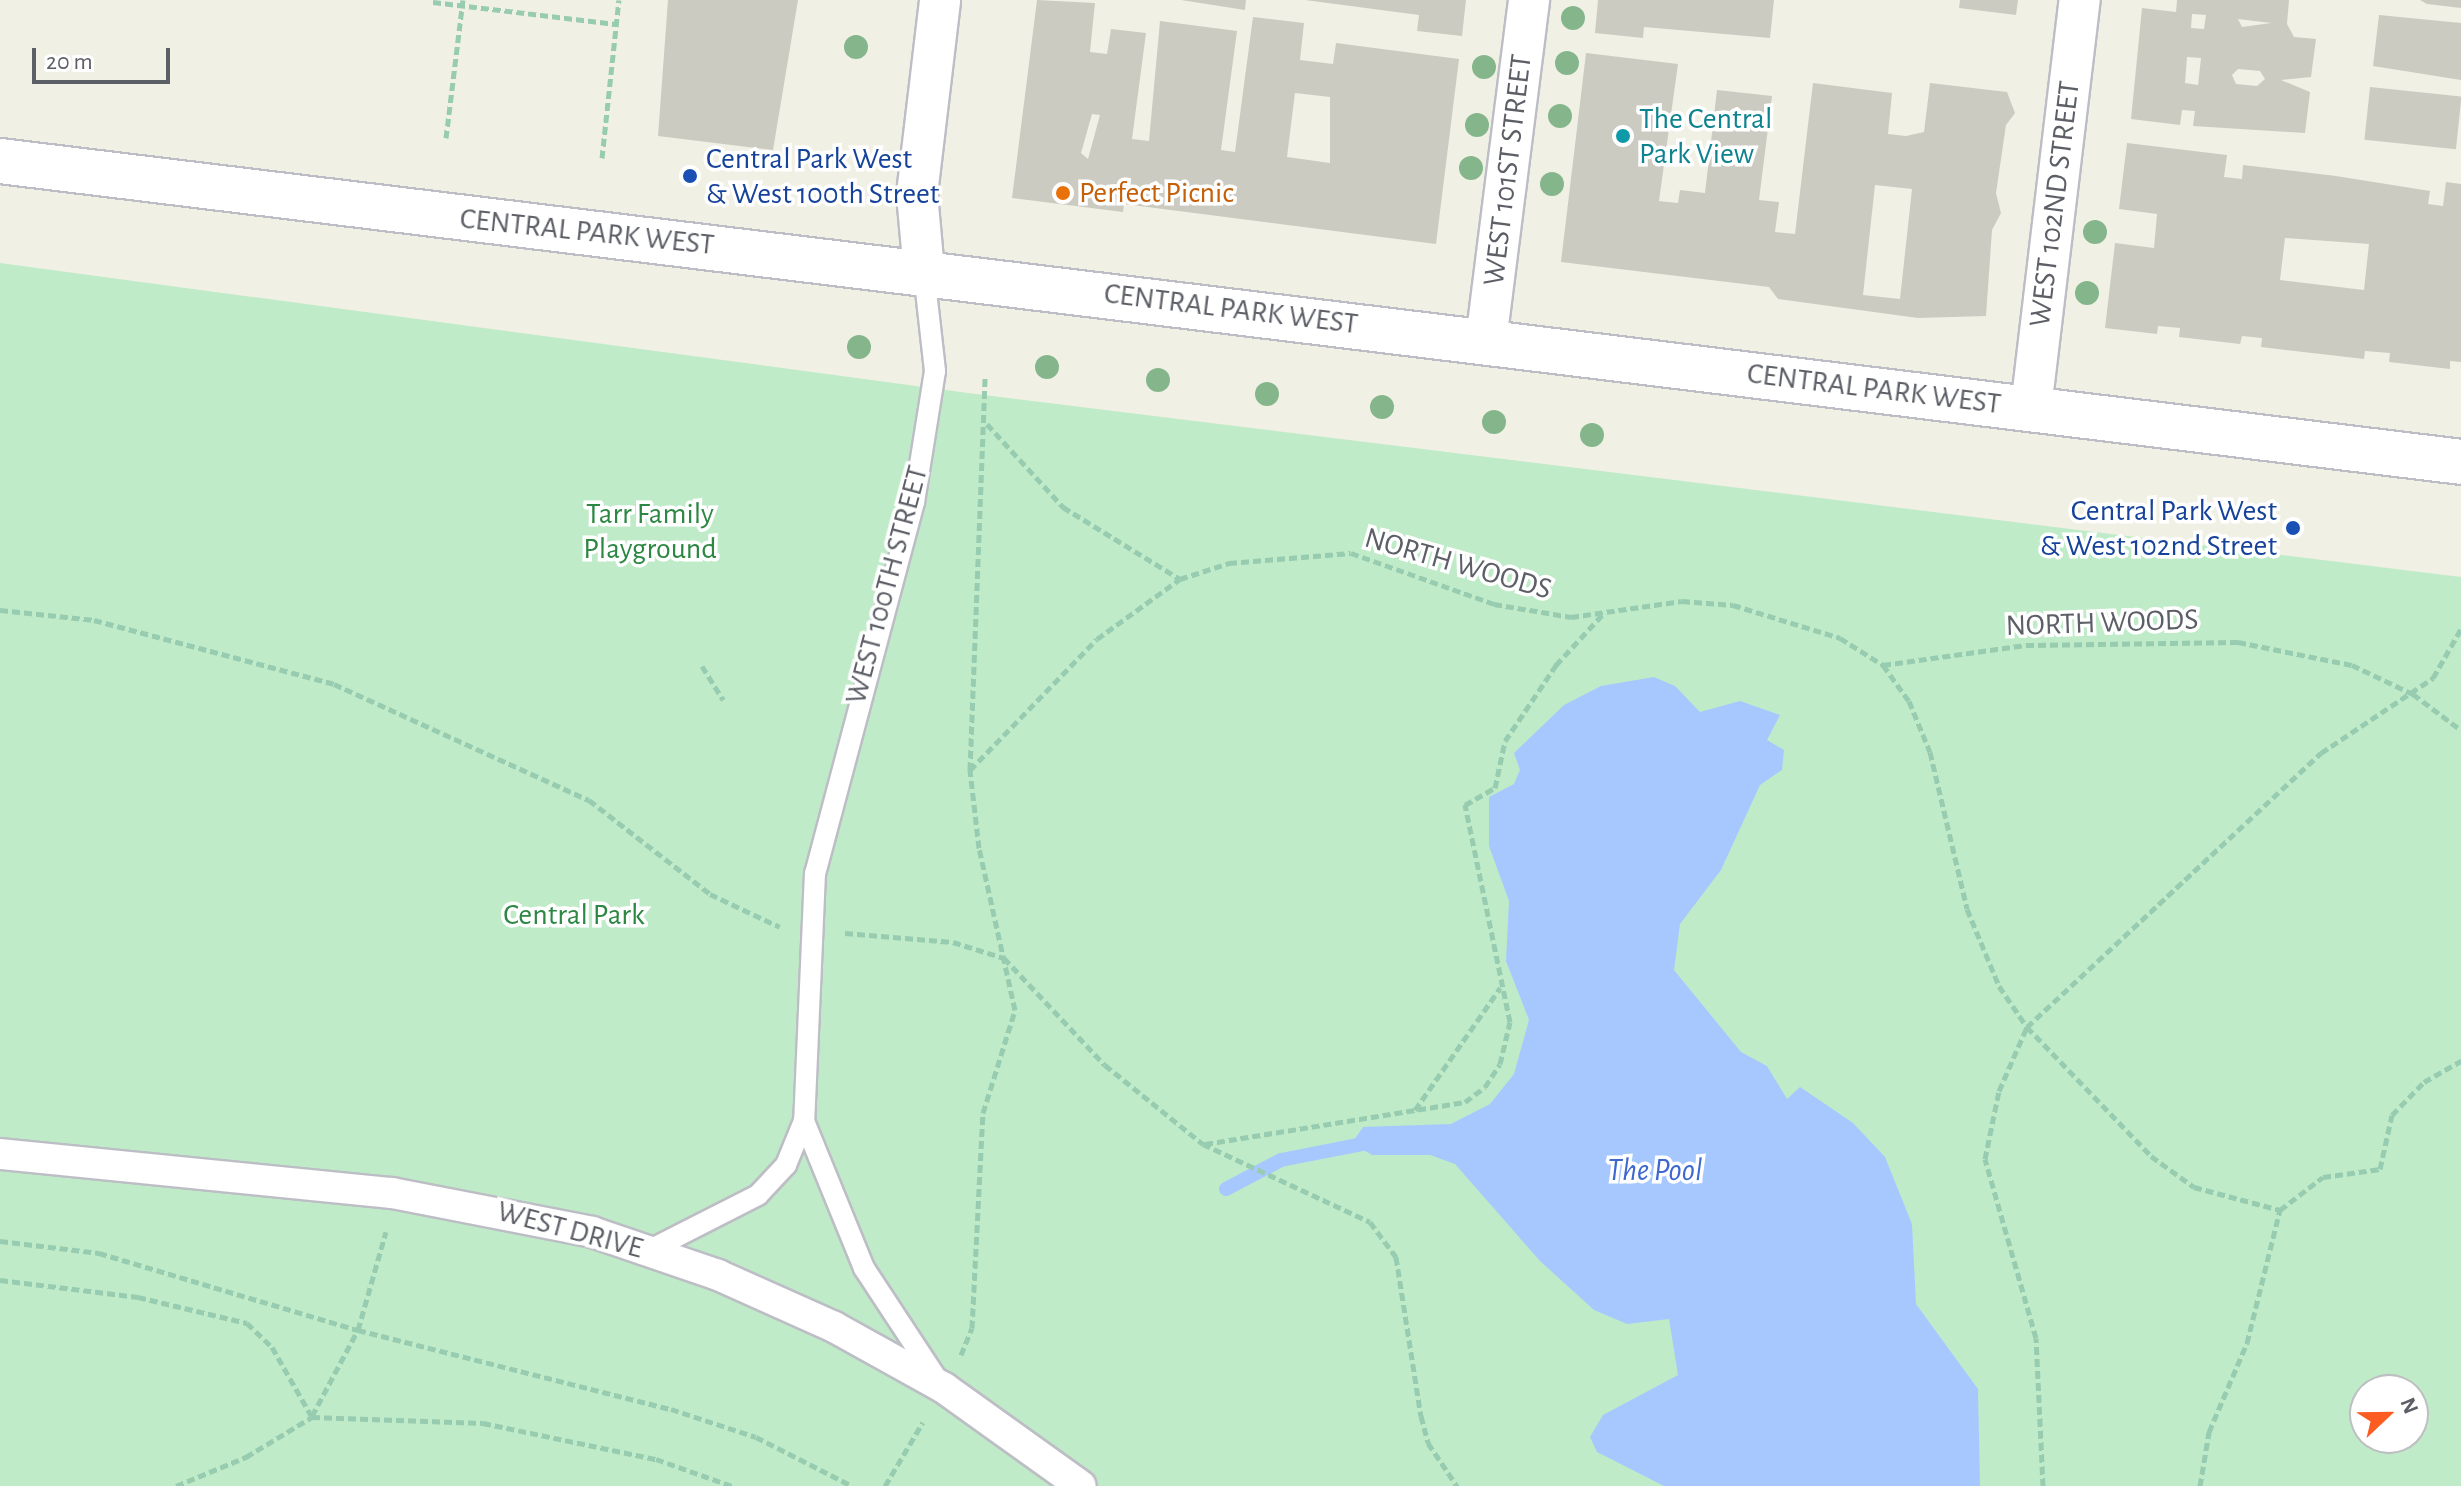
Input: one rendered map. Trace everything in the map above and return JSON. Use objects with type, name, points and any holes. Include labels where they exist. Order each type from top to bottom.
[{"type":"main road","name":"CENTRAL PARK WEST","points":[[0,161],[924,271],[2461,462]]},
{"type":"street","name":"WEST 100TH STREET","points":[[924,271],[917,194],[940,0]]},
{"type":"street","name":"WEST 101ST STREET","points":[[1486,341],[1529,0]]},
{"type":"street","name":"WEST 102ND STREET","points":[[2031,408],[2080,0]]},
{"type":"street","name":"WEST DRIVE","points":[[0,1154],[392,1193],[533,1217],[650,1250],[786,1304],[944,1388],[1081,1486]]},
{"type":"lane","name":"WEST 100TH STREET","points":[[650,1250],[758,1195],[786,1165],[804,1121],[815,873],[855,701],[914,502],[935,371],[924,271]]},
{"type":"lane","name":"WEST 100TH STREET","points":[[804,1121],[864,1268],[944,1388]]},
{"type":"path","points":[[602,158],[619,0]]},
{"type":"path","points":[[433,2],[462,3],[616,24]]},
{"type":"path","points":[[446,138],[462,3]]},
{"type":"path","points":[[958,1359],[972,1328],[983,1113],[1015,1010],[1010,964],[979,848],[970,770],[987,424],[985,377]]},
{"type":"path","points":[[987,424],[1063,507],[1180,579]]},
{"type":"path","name":"NORTH WOODS","points":[[970,770],[1097,639],[1180,579],[1229,563],[1351,553],[1515,610],[1602,614],[1710,601],[1840,638],[1883,665],[2026,645],[2238,642],[2352,665],[2413,694],[2461,730]]},
{"type":"path","points":[[0,610],[94,620],[334,684],[589,800],[710,894],[780,927]]},
{"type":"path","points":[[1203,1144],[1465,1102],[1485,1087],[1510,1037],[1465,805],[1503,777],[1505,741],[1556,665],[1602,614]]},
{"type":"path","points":[[2043,1486],[2036,1338],[1985,1159],[1999,1091],[2027,1027],[2321,753],[2433,678],[2461,629]]},
{"type":"path","points":[[1883,665],[1909,701],[1930,752],[1981,947],[2027,1027],[2151,1156],[2194,1187],[2280,1210]]},
{"type":"path","points":[[702,666],[723,700]]},
{"type":"path","points":[[836,932],[961,944],[1010,964],[1105,1065],[1203,1144],[1281,1186],[1370,1222],[1390,1247],[1404,1280],[1421,1416],[1428,1443],[1457,1486]]},
{"type":"path","points":[[1415,1110],[1501,988]]},
{"type":"path","points":[[2200,1486],[2209,1432],[2247,1343],[2280,1210],[2323,1177],[2380,1169],[2392,1115],[2424,1082],[2461,1061]]},
{"type":"path","points":[[176,1486],[246,1457],[312,1417],[358,1330],[386,1232]]},
{"type":"path","points":[[0,1241],[99,1253],[358,1330],[671,1409],[756,1437],[852,1486]]},
{"type":"path","points":[[0,1280],[138,1297],[247,1323],[272,1347],[312,1417]]},
{"type":"path","points":[[312,1417],[483,1423],[618,1450],[732,1486]]},
{"type":"path","points":[[885,1486],[924,1421]]},
{"type":"green space","name":"Central Park","points":[[0,263],[968,393],[2461,577],[2461,1486],[0,1486]]},
{"type":"water","name":"The Pool","points":[[1654,677],[1675,686],[1700,712],[1740,701],[1780,715],[1767,740],[1784,750],[1782,770],[1760,785],[1721,870],[1680,924],[1674,970],[1741,1052],[1767,1066],[1787,1099],[1800,1087],[1853,1123],[1885,1157],[1912,1224],[1916,1304],[1978,1389],[1980,1486],[1664,1486],[1597,1452],[1590,1437],[1603,1415],[1678,1375],[1669,1319],[1627,1324],[1594,1310],[1540,1261],[1455,1164],[1430,1155],[1372,1155],[1352,1143],[1363,1127],[1451,1124],[1490,1104],[1514,1074],[1529,1020],[1506,961],[1509,901],[1489,846],[1489,797],[1514,784],[1520,770],[1514,753],[1564,705],[1601,686]]},
{"type":"building","points":[[668,0],[798,0],[773,150],[658,136]]},
{"type":"building","points":[[1037,0],[1095,3],[1090,52],[1107,54],[1111,29],[1146,33],[1132,139],[1149,141],[1160,21],[1237,31],[1221,150],[1235,152],[1253,17],[1304,23],[1300,60],[1333,64],[1336,43],[1459,59],[1436,244],[1124,204],[1123,212],[1012,198]],"holes":[[[1295,93],[1330,97],[1330,163],[1287,157]],[[1092,114],[1100,115],[1088,159],[1081,153]]]},
{"type":"building","points":[[1181,0],[1246,0],[1245,10]]},
{"type":"building","points":[[1305,0],[1466,0],[1462,36],[1417,31],[1419,15]]},
{"type":"building","points":[[1598,0],[1774,0],[1770,38],[1644,27],[1643,38],[1595,33]]},
{"type":"building","points":[[1960,0],[2018,0],[2016,15],[1959,8]]},
{"type":"building","points":[[2177,0],[2289,0],[2287,24],[2294,37],[2316,39],[2311,77],[2281,80],[2310,92],[2305,133],[2193,126],[2195,111],[2182,110],[2180,125],[2131,119],[2142,8],[2176,12]],"holes":[[[2192,14],[2206,15],[2204,29],[2191,28]],[[2238,19],[2271,23],[2242,27]],[[2187,57],[2201,58],[2198,85],[2185,83]],[[2238,69],[2260,71],[2265,79],[2257,86],[2236,84],[2232,75]]]},
{"type":"building","points":[[2420,0],[2461,0],[2461,8],[2427,4]]},
{"type":"building","points":[[2379,15],[2461,23],[2461,80],[2373,66]]},
{"type":"building","points":[[1586,53],[1678,64],[1659,201],[1678,203],[1680,190],[1705,193],[1717,90],[1772,96],[1759,200],[1779,202],[1775,232],[1795,234],[1813,83],[1892,93],[1888,134],[1906,136],[1924,132],[1930,83],[2007,92],[2015,113],[2006,125],[1996,193],[2001,213],[1992,230],[1986,316],[1918,318],[1778,299],[1769,287],[1561,262]],"holes":[[[1875,185],[1912,189],[1900,299],[1863,295]]]},
{"type":"building","points":[[2370,87],[2461,97],[2456,149],[2364,140]]},
{"type":"building","points":[[2127,143],[2227,155],[2224,177],[2242,179],[2243,165],[2336,176],[2430,191],[2428,204],[2443,206],[2446,182],[2461,184],[2461,362],[2450,361],[2450,369],[2389,362],[2390,353],[2365,351],[2364,359],[2261,347],[2262,338],[2242,336],[2240,344],[2179,337],[2180,328],[2158,326],[2157,334],[2105,328],[2115,243],[2154,248],[2157,214],[2119,209]],"holes":[[[2285,238],[2369,244],[2364,290],[2280,280]]]},
{"type":"waterway","points":[[1226,1189],[1281,1160],[1368,1143]]},
{"type":"place","name":"The Central Park View","points":[[1623,136]]},
{"type":"place","name":"Central Park West & West 100th Street","points":[[690,176]]},
{"type":"place","name":"Perfect Picnic","points":[[1063,193]]},
{"type":"place","name":"Central Park West & West 102nd Street","points":[[2293,528]]},
{"type":"park label","name":"Tarr Family Playground","points":[[650,531]]}]
